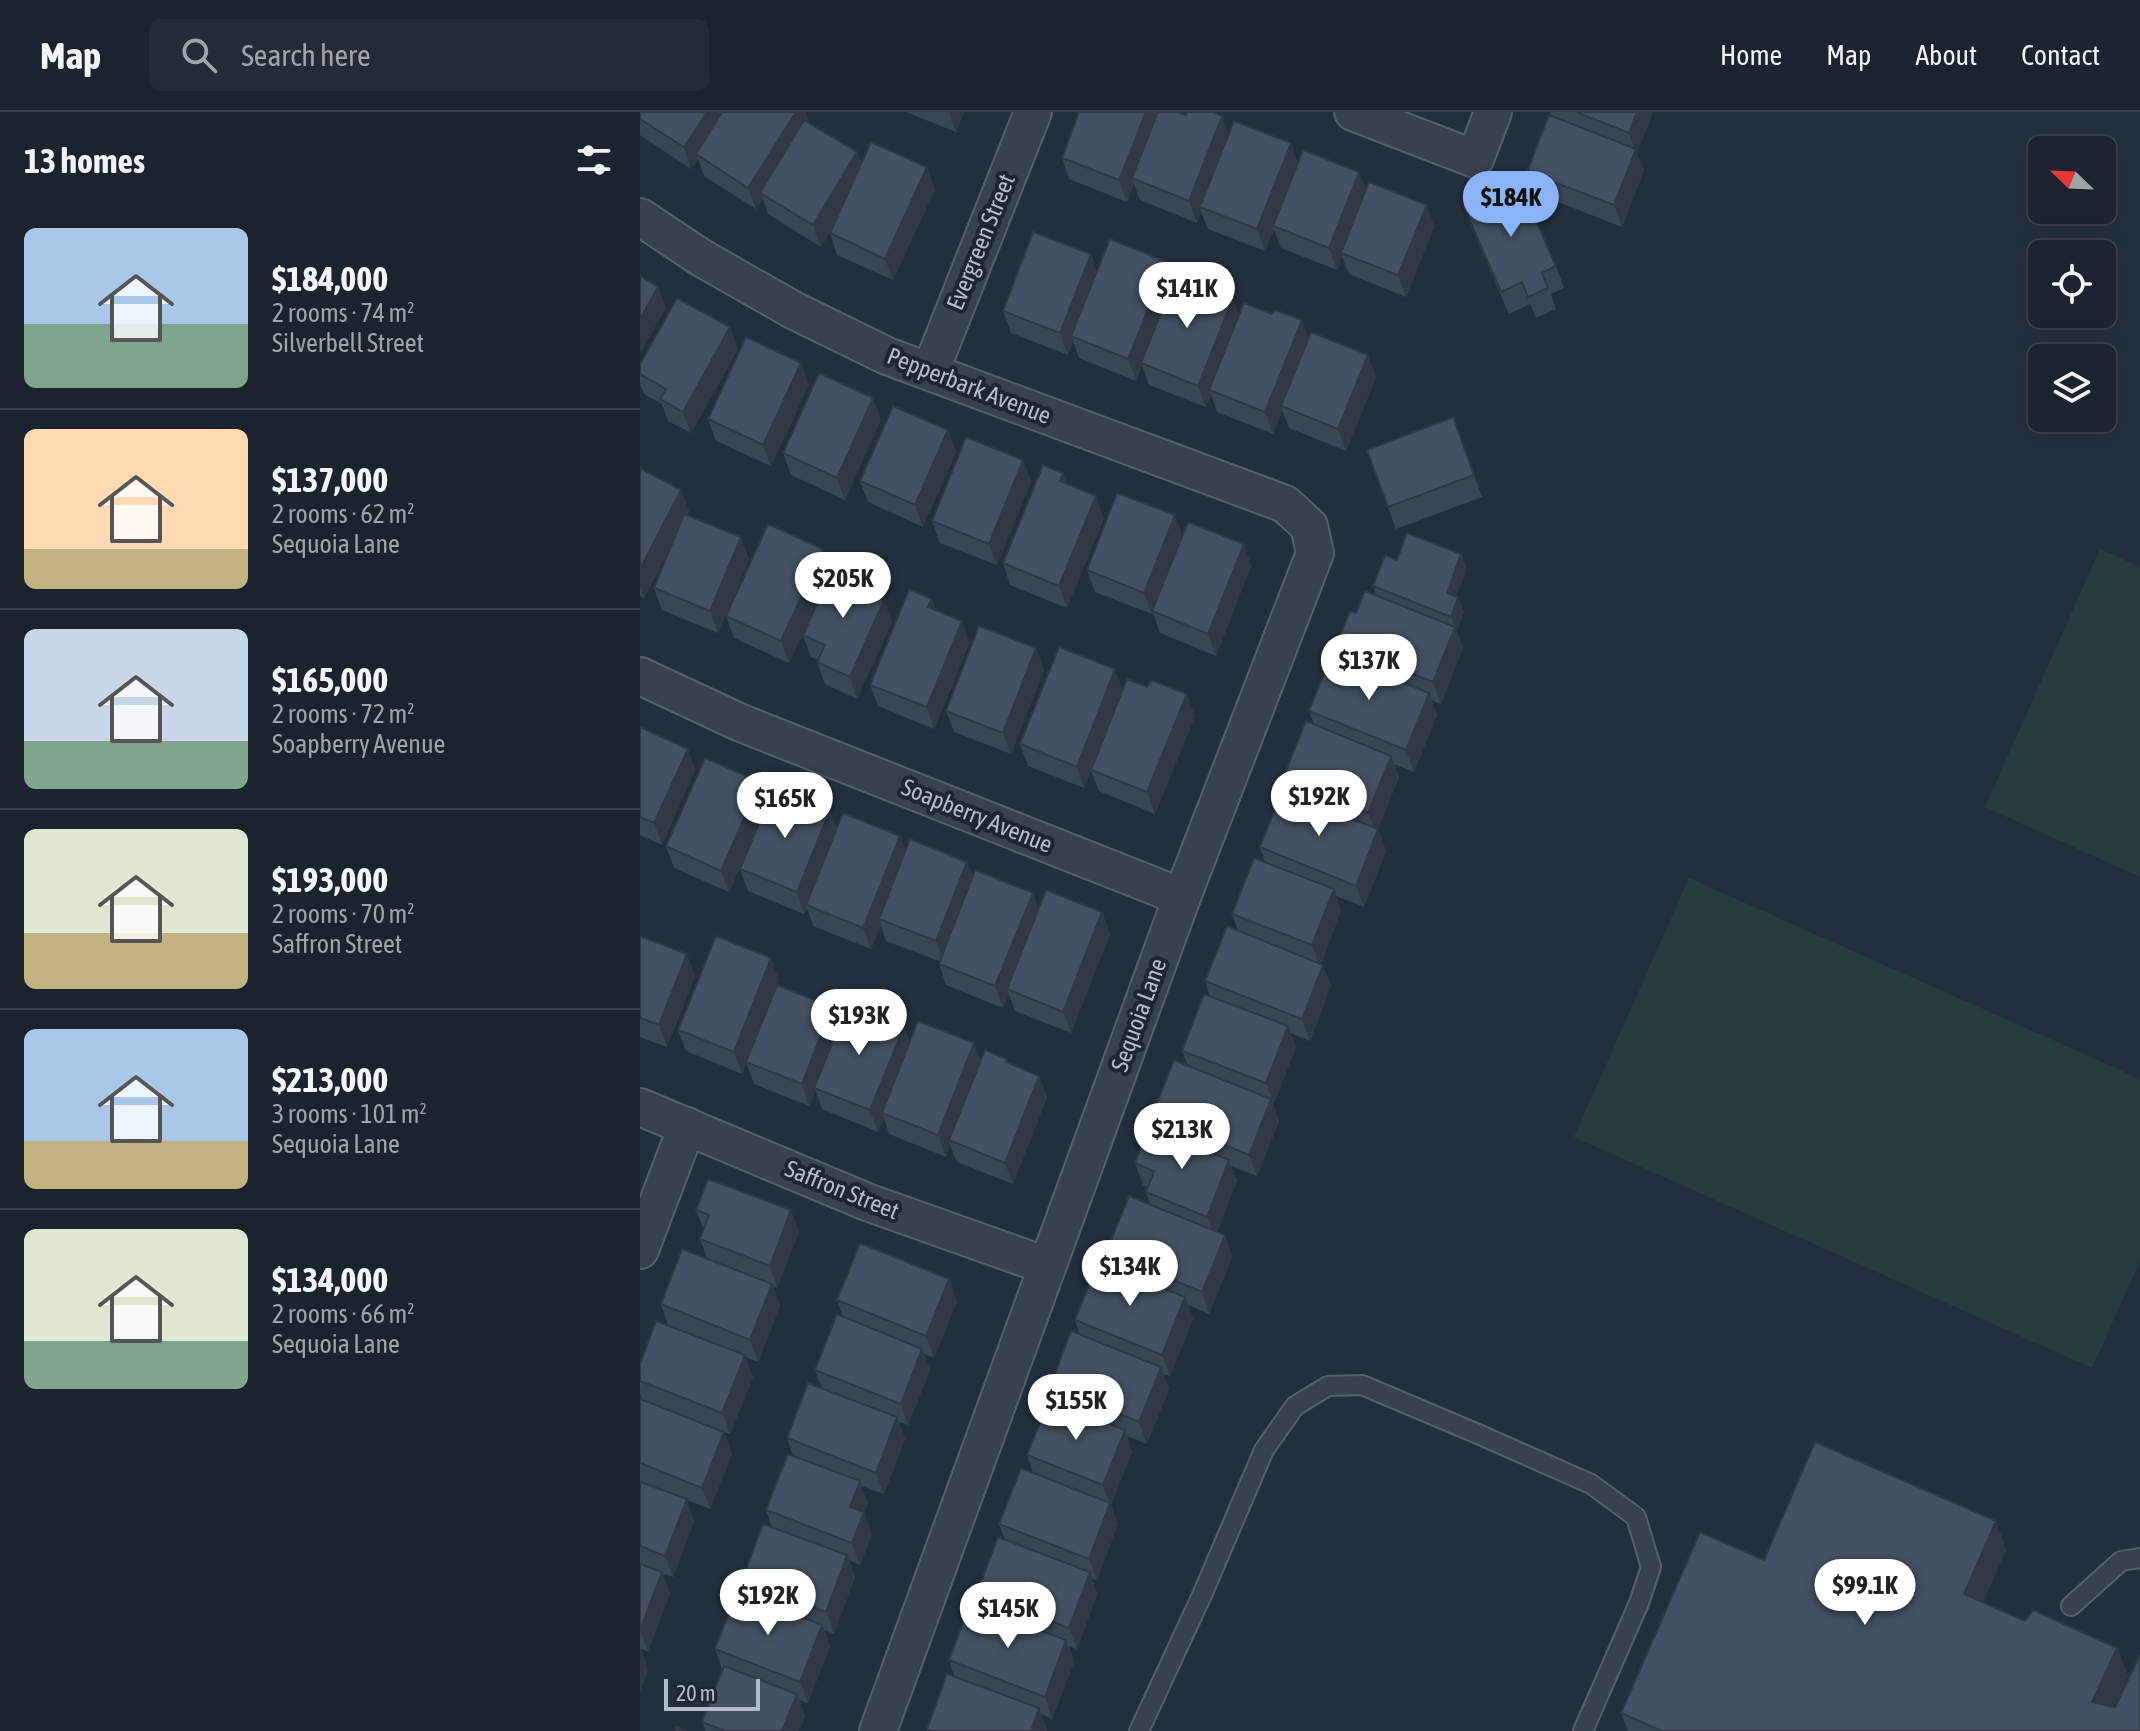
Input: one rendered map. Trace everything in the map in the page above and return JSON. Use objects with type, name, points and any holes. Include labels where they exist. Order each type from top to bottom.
[{"type":"street","name":"Evergreen Street","points":[[930,372],[1033,112]]},
{"type":"street","points":[[1353,112],[1475,159],[1493,112]]},
{"type":"street","name":"Pepperbark Avenue","points":[[640,217],[700,257],[793,310],[887,356],[1285,504],[1309,526]]},
{"type":"street","name":"Sequoia Lane","points":[[878,1731],[1182,897],[1315,553],[1309,526]]},
{"type":"street","name":"Soapberry Avenue","points":[[640,676],[741,723],[1182,897]]},
{"type":"street","name":"Saffron Street","points":[[640,1107],[867,1202],[1047,1266]]},
{"type":"street","points":[[640,1250],[687,1126]]},
{"type":"lane","points":[[1139,1731],[1264,1450],[1295,1406],[1328,1386],[1362,1385],[1591,1484],[1636,1517],[1651,1567],[1639,1603],[1583,1731]]},
{"type":"lane","points":[[2071,1606],[2121,1561],[2140,1558]]},
{"type":"green space","points":[[2100,549],[2140,567],[2140,877],[1985,807]]},
{"type":"green space","points":[[1689,878],[2140,1079],[2140,1261],[2092,1368],[1574,1137]]},
{"type":"building","points":[[640,112],[707,112],[684,147],[640,119]]},
{"type":"building","points":[[722,112],[796,112],[748,188],[696,154]]},
{"type":"building","points":[[1079,112],[1146,112],[1119,180],[1062,158]]},
{"type":"building","points":[[1158,112],[1186,115],[1187,112],[1213,112],[1222,116],[1189,201],[1132,178]]},
{"type":"building","points":[[1576,112],[1637,112],[1629,133]]},
{"type":"building","points":[[1549,115],[1636,149],[1614,205],[1527,172]]},
{"type":"building","points":[[804,120],[857,152],[813,225],[760,193]]},
{"type":"building","points":[[1234,121],[1291,143],[1257,229],[1200,207]]},
{"type":"building","points":[[871,142],[927,167],[885,259],[830,233]]},
{"type":"building","points":[[1303,150],[1359,172],[1329,248],[1273,226]]},
{"type":"building","points":[[1518,180],[1556,266],[1542,273],[1548,288],[1528,297],[1522,282],[1501,292],[1463,205]]},
{"type":"building","points":[[1369,182],[1427,205],[1398,275],[1341,253]]},
{"type":"building","points":[[1033,232],[1091,254],[1060,333],[1003,311]]},
{"type":"building","points":[[1110,239],[1167,262],[1128,359],[1071,336]]},
{"type":"building","points":[[1176,275],[1233,298],[1198,386],[1141,363]]},
{"type":"building","points":[[640,276],[658,287],[640,319]]},
{"type":"building","points":[[677,298],[730,327],[683,412],[660,399],[666,389],[640,374],[640,364]]},
{"type":"building","points":[[1244,303],[1272,314],[1275,310],[1302,320],[1265,412],[1209,390]]},
{"type":"building","points":[[1311,332],[1368,355],[1338,429],[1281,406]]},
{"type":"building","points":[[746,337],[801,363],[763,445],[708,419]]},
{"type":"building","points":[[819,373],[873,398],[837,478],[783,453]]},
{"type":"building","points":[[893,406],[948,430],[915,505],[860,481]]},
{"type":"building","points":[[1453,417],[1474,475],[1388,507],[1367,450]]},
{"type":"building","points":[[966,437],[1023,460],[989,544],[932,521]]},
{"type":"building","points":[[1043,465],[1063,473],[1060,481],[1096,496],[1059,586],[1003,563]]},
{"type":"building","points":[[640,468],[681,490],[640,569]]},
{"type":"building","points":[[1117,493],[1175,515],[1144,593],[1087,570]]},
{"type":"building","points":[[684,514],[741,537],[710,611],[654,588]]},
{"type":"building","points":[[1188,522],[1244,544],[1208,634],[1152,611]]},
{"type":"building","points":[[768,524],[823,549],[781,641],[726,616]]},
{"type":"building","points":[[1407,533],[1461,554],[1447,593],[1458,597],[1451,617],[1373,586],[1385,555],[1397,560]]},
{"type":"building","points":[[835,563],[861,575],[856,587],[884,600],[850,677],[817,662],[825,645],[803,635]]},
{"type":"building","points":[[909,589],[932,599],[928,607],[962,621],[927,707],[870,685]]},
{"type":"building","points":[[1365,591],[1455,627],[1433,682],[1337,644],[1350,611],[1356,613]]},
{"type":"building","points":[[979,626],[1036,648],[1003,733],[946,711]]},
{"type":"building","points":[[1059,647],[1115,669],[1077,767],[1020,744]]},
{"type":"building","points":[[1332,654],[1429,693],[1406,750],[1309,711]]},
{"type":"building","points":[[1127,679],[1147,687],[1151,680],[1187,694],[1147,792],[1091,770]]},
{"type":"building","points":[[1306,721],[1391,756],[1368,813],[1283,778]]},
{"type":"building","points":[[640,727],[688,749],[654,823],[640,817]]},
{"type":"building","points":[[705,758],[760,782],[721,871],[666,846]]},
{"type":"building","points":[[774,787],[830,810],[797,892],[740,869]]},
{"type":"building","points":[[1282,791],[1378,829],[1356,886],[1260,847]]},
{"type":"building","points":[[843,813],[900,836],[863,928],[806,905]]},
{"type":"building","points":[[910,839],[967,862],[936,941],[879,919]]},
{"type":"building","points":[[1254,858],[1334,889],[1312,945],[1232,914]]},
{"type":"building","points":[[975,870],[1033,893],[995,986],[939,964]]},
{"type":"building","points":[[1046,890],[1102,912],[1063,1012],[1007,989]]},
{"type":"building","points":[[1227,926],[1323,965],[1302,1019],[1205,981]]},
{"type":"building","points":[[640,936],[687,954],[659,1025],[640,1018]]},
{"type":"building","points":[[716,936],[771,958],[734,1052],[678,1030]]},
{"type":"building","points":[[777,985],[832,1007],[802,1084],[746,1062]]},
{"type":"building","points":[[1204,994],[1288,1026],[1266,1083],[1182,1051]]},
{"type":"building","points":[[848,1004],[904,1027],[870,1110],[814,1088]]},
{"type":"building","points":[[918,1021],[974,1043],[938,1135],[882,1113]]},
{"type":"building","points":[[985,1050],[1039,1076],[1005,1163],[949,1140]]},
{"type":"building","points":[[1174,1060],[1271,1099],[1249,1155],[1152,1116]]},
{"type":"building","points":[[1149,1127],[1229,1160],[1207,1217],[1146,1192],[1154,1171],[1135,1163]]},
{"type":"building","points":[[708,1179],[791,1210],[770,1266],[700,1239],[709,1215],[696,1210]]},
{"type":"building","points":[[1129,1196],[1225,1235],[1202,1292],[1106,1253]]},
{"type":"building","points":[[860,1243],[949,1279],[926,1336],[837,1300]]},
{"type":"building","points":[[682,1249],[772,1284],[750,1340],[661,1304]]},
{"type":"building","points":[[1098,1262],[1185,1297],[1162,1355],[1075,1320]]},
{"type":"building","points":[[837,1314],[922,1349],[901,1404],[815,1370]]},
{"type":"building","points":[[656,1321],[745,1355],[722,1413],[640,1381],[640,1364]]},
{"type":"building","points":[[1071,1331],[1161,1367],[1139,1422],[1050,1387]]},
{"type":"building","points":[[808,1383],[897,1417],[876,1473],[787,1438]]},
{"type":"building","points":[[640,1399],[724,1432],[702,1488],[640,1463]]},
{"type":"building","points":[[1049,1400],[1125,1430],[1103,1485],[1027,1455]]},
{"type":"building","points":[[1815,1442],[1996,1521],[1964,1594],[2025,1621],[2033,1610],[2117,1648],[2092,1702],[2115,1707],[2140,1655],[2140,1731],[1662,1731],[1621,1713],[1700,1532],[1764,1560]]},
{"type":"building","points":[[788,1454],[860,1481],[850,1507],[864,1512],[852,1543],[766,1510]]},
{"type":"building","points":[[1021,1468],[1110,1503],[1089,1559],[999,1524]]},
{"type":"building","points":[[640,1482],[687,1499],[665,1556],[640,1546]]},
{"type":"building","points":[[763,1524],[847,1555],[826,1612],[742,1580]]},
{"type":"building","points":[[998,1537],[1090,1572],[1069,1628],[977,1593]]},
{"type":"building","points":[[640,1564],[662,1572],[640,1630]]},
{"type":"building","points":[[737,1592],[822,1625],[800,1682],[715,1649]]},
{"type":"building","points":[[970,1604],[1066,1640],[1045,1697],[949,1660]]},
{"type":"building","points":[[724,1666],[797,1694],[782,1731],[725,1731],[702,1722]]},
{"type":"building","points":[[947,1674],[1039,1708],[1031,1731],[927,1729]]}]
